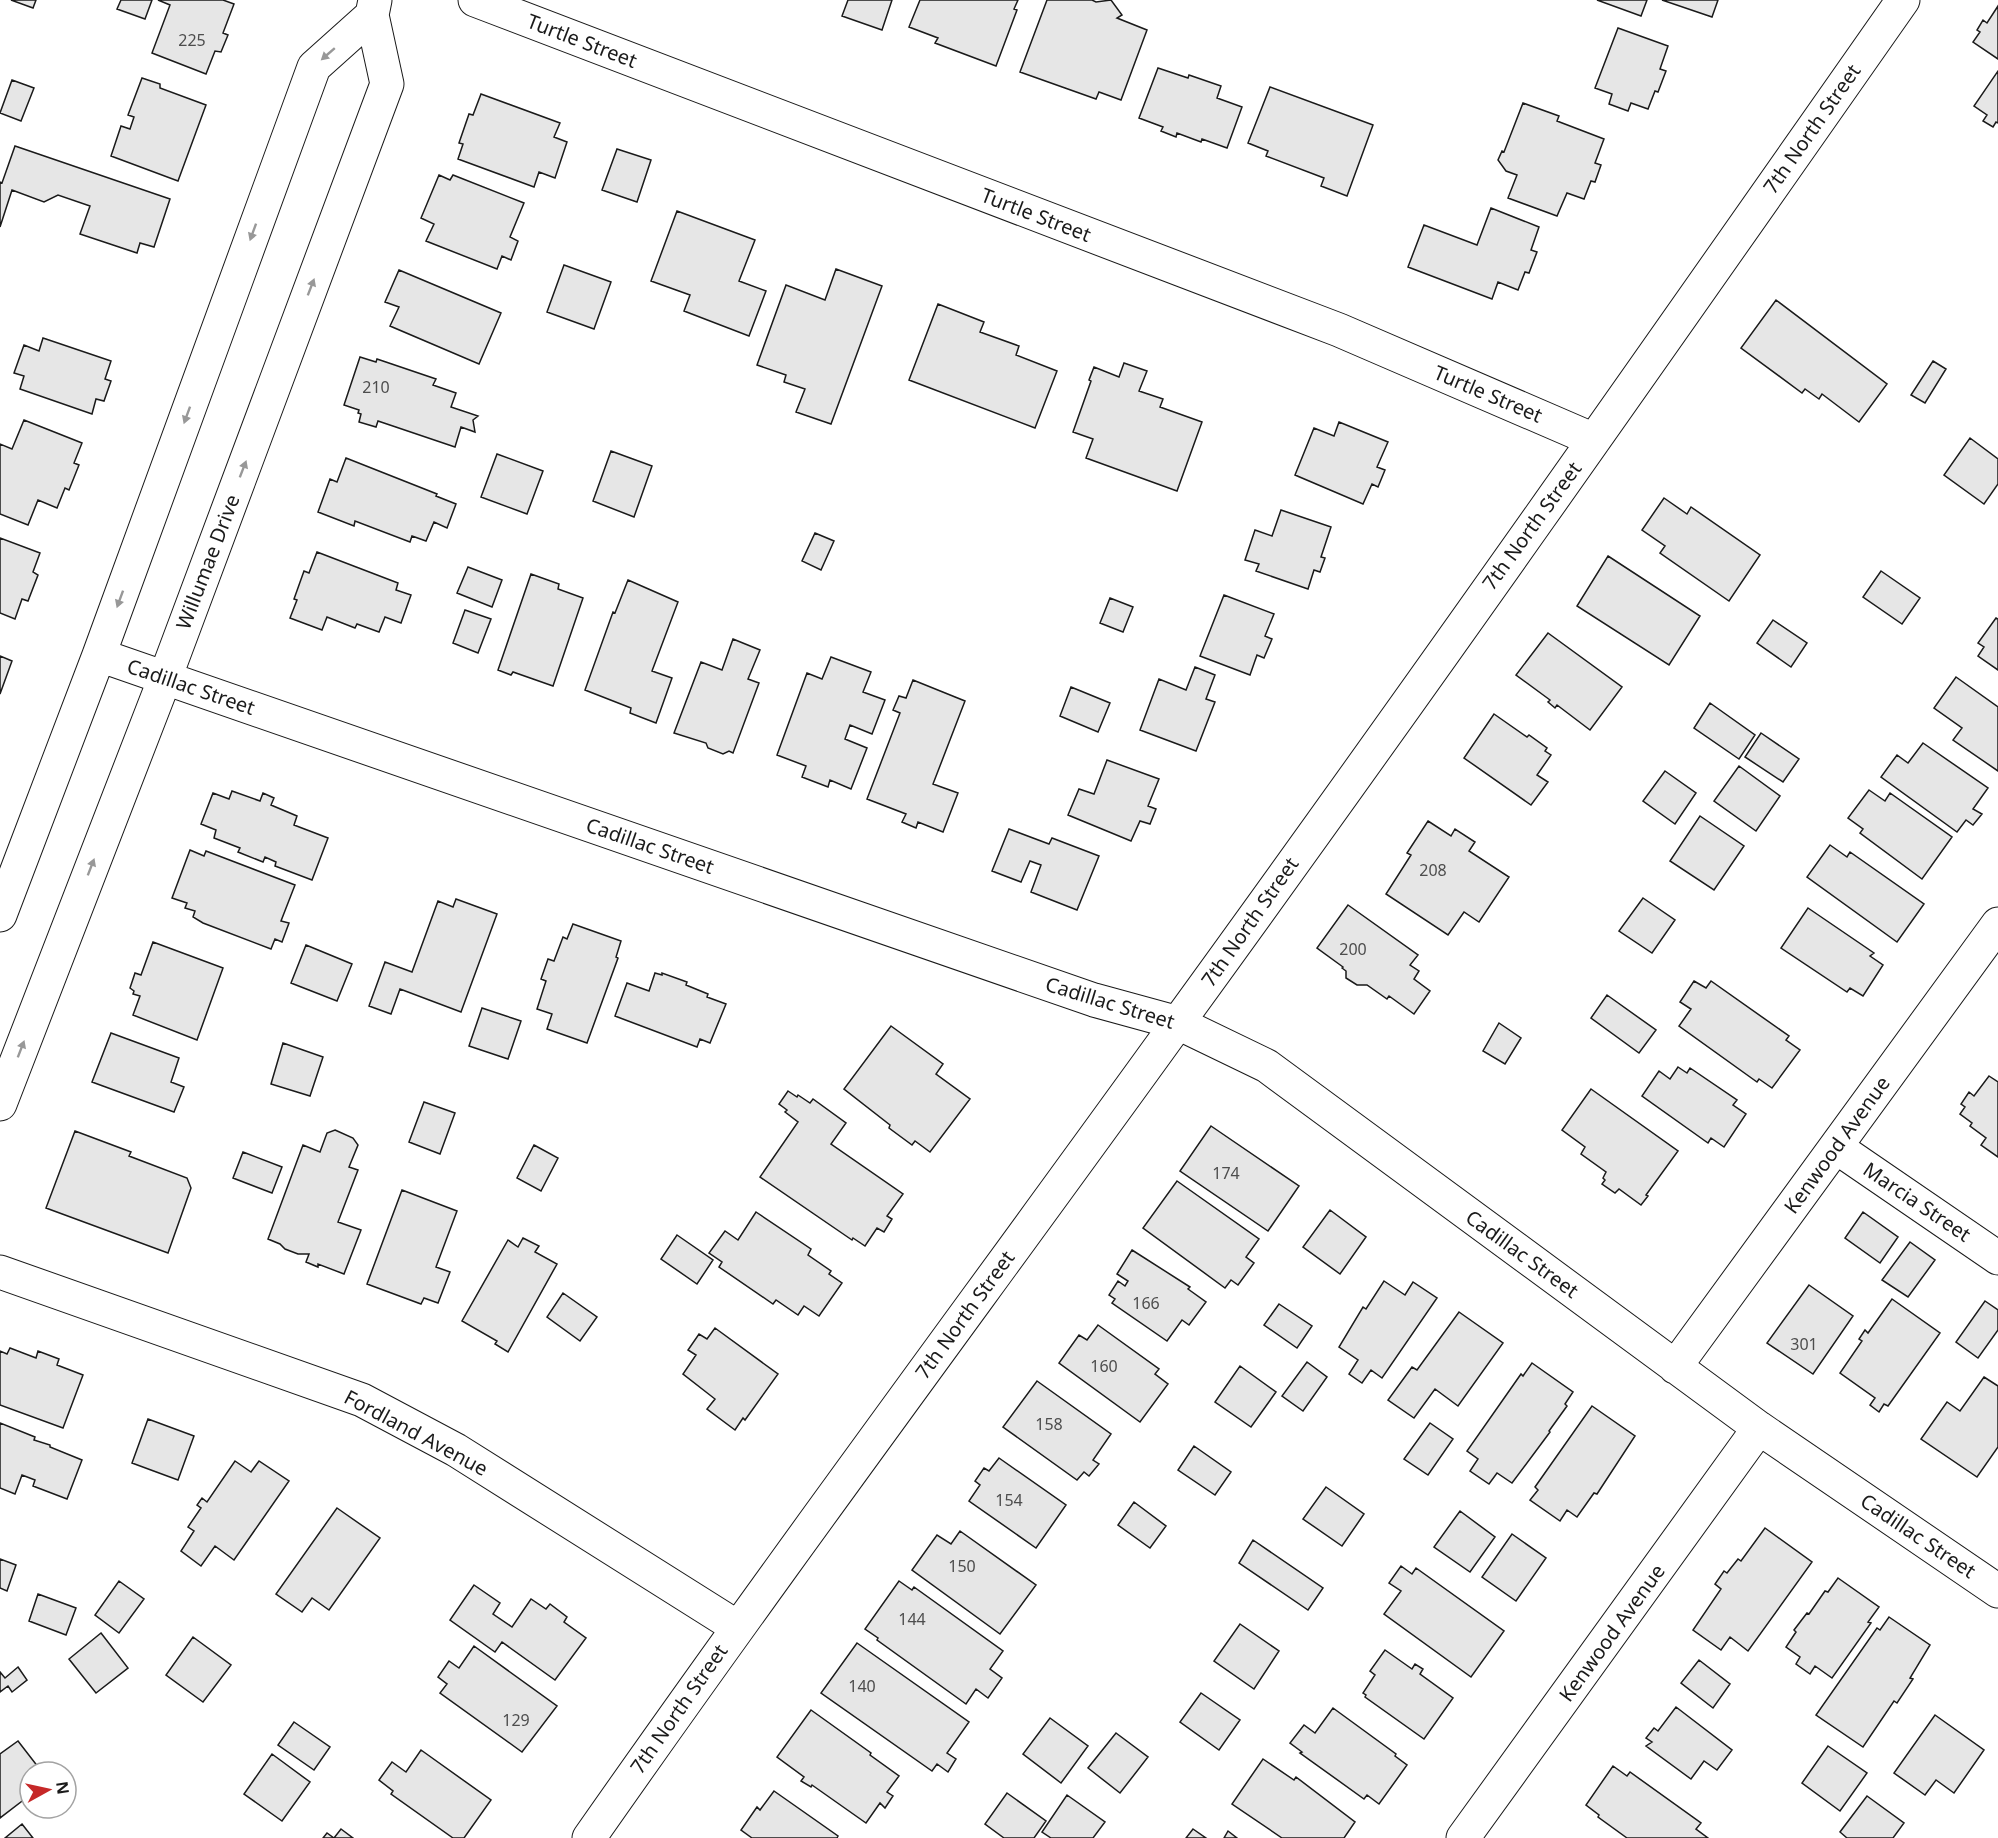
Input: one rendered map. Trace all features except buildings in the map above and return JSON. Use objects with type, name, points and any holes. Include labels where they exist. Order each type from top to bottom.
[{"type":"street","name":"Turtle Street","points":[[475,0],[1339,330],[1594,440]]},
{"type":"street","name":"7th North Street","points":[[589,1838],[737,1627],[1178,1023],[1594,440],[1903,0]]},
{"type":"street","name":"Willumae Drive","points":[[0,915],[99,655],[314,67],[373,8]]},
{"type":"street","name":"Willumae Drive","points":[[0,1104],[165,678],[387,84],[373,8]]},
{"type":"street","name":"Cadillac Street","points":[[99,655],[1094,1000],[1178,1023],[1267,1066],[1759,1428],[1998,1591]]},
{"type":"street","name":"Kenwood Avenue","points":[[1675,1367],[1998,924]]},
{"type":"street","name":"Marcia Street","points":[[1836,1147],[1998,1258]]},
{"type":"street","name":"Fordland Avenue","points":[[0,1272],[362,1400],[456,1450],[737,1627]]},
{"type":"street","name":"Kenwood Avenue","points":[[1463,1838],[1759,1428]]}]
